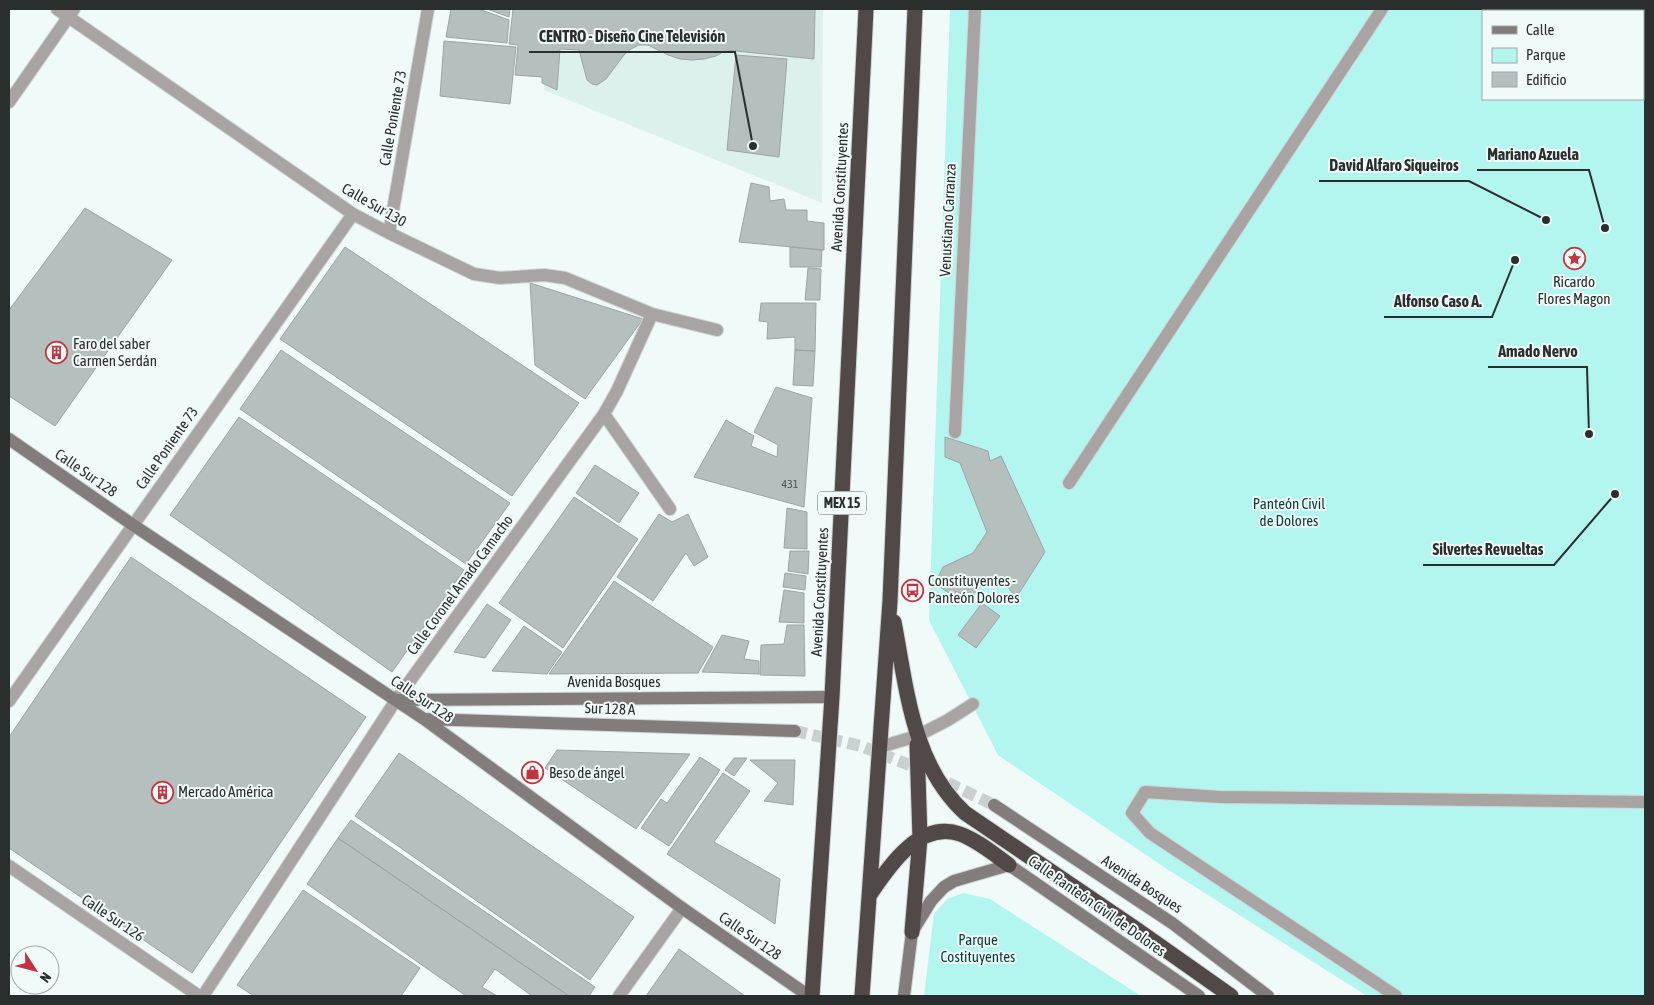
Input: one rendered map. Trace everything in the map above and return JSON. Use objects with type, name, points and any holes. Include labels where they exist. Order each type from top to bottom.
[{"type":"highway","name":"Avenida Constituyentes","points":[[810,996],[832,697],[866,9]]},
{"type":"highway","points":[[862,996],[890,601],[915,9]]},
{"type":"highway","points":[[890,601],[917,736],[920,838],[912,932]]},
{"type":"highway","points":[[917,736],[932,771],[950,800],[965,813],[1136,928],[1231,996]]},
{"type":"highway","points":[[870,894],[888,868],[920,838],[934,833],[960,834],[1010,865]]},
{"type":"street","name":"Calle Sur 130","points":[[57,9],[71,13],[353,214],[389,233],[474,274],[500,278],[544,275],[565,278],[652,314],[717,330]]},
{"type":"street","name":"Calle Poniente 73","points":[[389,233],[428,9]]},
{"type":"street","name":"Venustiano Carranza","points":[[955,432],[975,9]]},
{"type":"street","points":[[1069,483],[1382,9]]},
{"type":"street","points":[[9,102],[71,13]]},
{"type":"street","name":"Calle Poniente 73","points":[[9,701],[353,214]]},
{"type":"street","name":"Calle Coronel Amado Camacho","points":[[201,996],[396,700],[604,414],[617,391],[652,314]]},
{"type":"street","points":[[604,414],[670,509]]},
{"type":"street","name":"Calle Sur 128","points":[[9,439],[133,525],[424,718],[682,908],[810,996]]},
{"type":"street","name":"Avenida Bosques","points":[[396,700],[832,697]]},
{"type":"street","points":[[880,747],[917,736],[973,704]]},
{"type":"street","name":"Sur 128 A","points":[[424,718],[795,731]]},
{"type":"street","points":[[1396,996],[1150,833],[1132,813],[1145,792],[1220,797],[1645,802]]},
{"type":"street","name":"Avenida Bosques","points":[[994,806],[1172,923],[1268,996]]},
{"type":"street","name":"Calle Panteón Civil de Dolores","points":[[904,996],[912,932],[932,901],[944,888],[954,881],[1010,865],[1199,996]]},
{"type":"street","name":"Calle Sur 126","points":[[9,866],[201,996]]},
{"type":"street","points":[[619,996],[682,908]]},
{"type":"shaded area","points":[[549,9],[823,9],[822,203],[544,90]]},
{"type":"green space","name":"Panteón Civil de Dolores","points":[[950,9],[1645,9],[1645,996],[1367,996],[1167,869],[998,755],[929,620]]},
{"type":"green space","name":"Parque Costituyentes","points":[[963,893],[990,899],[1141,996],[924,996],[934,914],[947,899]]},
{"type":"building","points":[[451,9],[479,9],[509,20],[507,43],[446,37]]},
{"type":"building","points":[[487,9],[510,9],[509,17]]},
{"type":"building","points":[[513,9],[815,9],[814,59],[726,50],[716,56],[692,60],[668,55],[648,45],[639,45],[624,55],[606,79],[597,85],[587,80],[579,50],[560,49],[557,90],[542,83],[542,77],[515,75],[518,45],[509,44]]},
{"type":"building","points":[[444,41],[516,47],[510,104],[440,96]]},
{"type":"building","points":[[736,55],[787,59],[779,157],[727,150]]},
{"type":"building","points":[[751,183],[769,187],[770,201],[784,199],[786,210],[807,210],[807,221],[824,223],[824,250],[739,242]]},
{"type":"building","name":"Faro del saber Carmen Serdán","points":[[85,208],[172,260],[55,426],[9,396],[9,310]]},
{"type":"building","points":[[345,247],[579,403],[512,496],[280,339]]},
{"type":"building","points":[[790,247],[822,250],[821,267],[790,267]]},
{"type":"building","points":[[808,268],[821,269],[820,300],[805,300]]},
{"type":"building","points":[[530,283],[643,319],[585,399],[535,365]]},
{"type":"building","points":[[761,303],[816,303],[815,351],[795,350],[795,337],[767,339],[768,322],[759,321]]},
{"type":"building","points":[[281,350],[510,503],[466,564],[240,409]]},
{"type":"building","points":[[795,350],[815,351],[813,386],[793,385]]},
{"type":"building","points":[[776,387],[812,398],[804,507],[694,477],[726,420],[754,436],[751,446],[777,457],[778,445],[754,432]]},
{"type":"building","points":[[239,417],[464,570],[392,672],[170,515]]},
{"type":"building","points":[[945,437],[988,451],[990,461],[1001,456],[1045,552],[1016,598],[1008,587],[981,586],[972,596],[965,590],[961,594],[956,591],[954,596],[935,584],[943,567],[973,553],[987,532],[960,463],[945,457]]},
{"type":"building","points":[[595,465],[639,493],[619,523],[576,493]]},
{"type":"building","points":[[574,497],[638,539],[563,648],[499,603]]},
{"type":"building","points":[[787,508],[807,512],[807,549],[784,548]]},
{"type":"building","points":[[659,514],[672,522],[688,514],[708,557],[694,566],[686,553],[653,601],[617,577]]},
{"type":"building","points":[[790,551],[809,551],[808,574],[788,571]]},
{"type":"building","name":"Mercado América","points":[[131,557],[366,717],[192,973],[9,848],[9,737]]},
{"type":"building","points":[[785,573],[806,576],[805,590],[783,587]]},
{"type":"building","points":[[614,581],[713,647],[698,673],[549,674]]},
{"type":"building","points":[[784,590],[804,593],[804,623],[779,622]]},
{"type":"building","points":[[982,603],[1000,616],[976,648],[958,635]]},
{"type":"building","points":[[487,604],[511,620],[485,658],[454,652]]},
{"type":"building","points":[[787,625],[804,625],[805,676],[760,675],[761,645],[784,644]]},
{"type":"building","points":[[524,626],[562,652],[547,674],[492,671]]},
{"type":"building","points":[[722,635],[749,641],[744,659],[759,661],[759,674],[702,672]]},
{"type":"building","points":[[557,750],[690,754],[636,829],[545,768]]},
{"type":"building","points":[[399,753],[634,917],[590,980],[355,816]]},
{"type":"building","points":[[700,757],[720,770],[669,846],[641,828],[661,799],[667,803]]},
{"type":"building","points":[[734,758],[747,758],[734,776],[725,770]]},
{"type":"building","points":[[750,760],[795,760],[793,805],[764,801],[778,783]]},
{"type":"building","points":[[723,773],[750,791],[714,842],[780,879],[775,924],[667,854]]},
{"type":"building","points":[[351,820],[595,987],[589,996],[569,996],[338,838]]},
{"type":"building","points":[[338,838],[569,996],[532,996],[495,969],[482,987],[497,996],[466,996],[307,884]]},
{"type":"building","points":[[303,890],[420,968],[401,996],[254,996],[237,985]]},
{"type":"building","points":[[679,949],[745,996],[646,996]]},
{"type":"tunnel","points":[[795,731],[861,746],[917,768],[994,805]]},
{"type":"place","name":"CENTRO - Diseño Cine Televisión","points":[[753,146]]},
{"type":"place","name":"David Alfaro Siqueiros","points":[[1546,220]]},
{"type":"place","name":"Mariano Azuela","points":[[1605,228]]},
{"type":"place","name":"Ricardo Flores Magon","points":[[1574,259]]},
{"type":"place","name":"Alfonso Caso A.","points":[[1515,260]]},
{"type":"place","name":"Faro del saber Carmen Serdán","points":[[57,353]]},
{"type":"place","name":"Amado Nervo","points":[[1589,434]]},
{"type":"place","name":"Silvertes Revueltas","points":[[1615,494]]},
{"type":"place","name":"Constituyentes - Panteón Dolores","points":[[912,590]]},
{"type":"place","name":"Beso de ángel","points":[[533,773]]},
{"type":"place","name":"Mercado América","points":[[162,792]]}]
